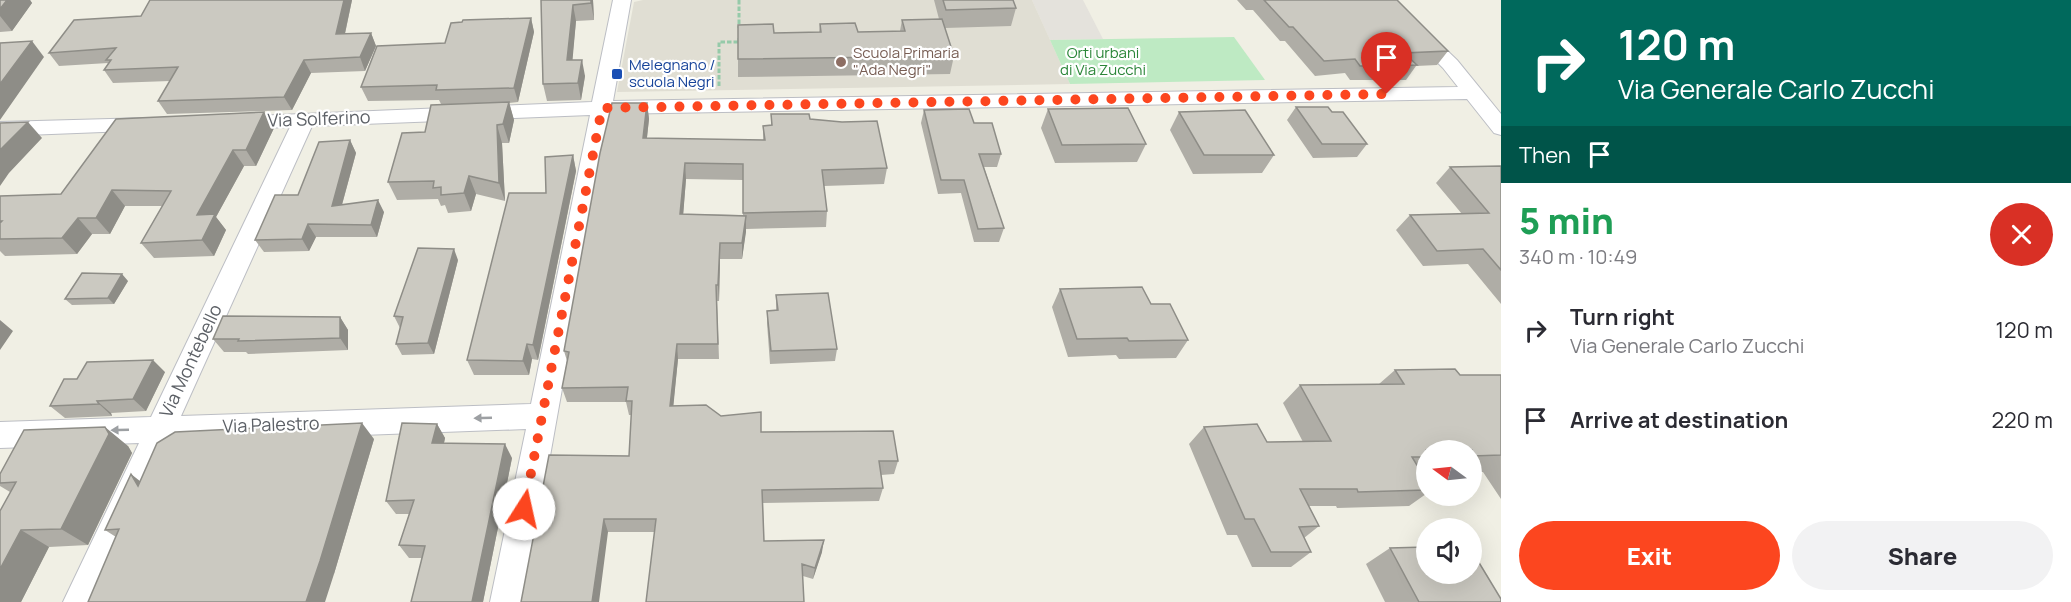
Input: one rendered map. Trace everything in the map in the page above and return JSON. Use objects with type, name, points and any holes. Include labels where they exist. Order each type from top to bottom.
[{"type":"street","points":[[507,602],[622,0]]},
{"type":"street","points":[[1384,0],[1442,56],[1501,128]]},
{"type":"street","name":"Via Solferino","points":[[220,123],[602,108],[1472,93]]},
{"type":"street","name":"Via Montebello","points":[[80,602],[304,120]]},
{"type":"street","points":[[0,129],[162,124]]},
{"type":"street","name":"Via Palestro","points":[[0,435],[541,416]]},
{"type":"path","points":[[719,90],[719,42],[739,42],[739,0]]},
{"type":"shaded area","name":"Scuola Primaria \"Ada Negri\"","points":[[643,0],[1032,0],[1070,84],[617,92],[634,2]]},
{"type":"shaded area","points":[[1032,0],[1083,0],[1103,39],[1050,40]]},
{"type":"green space","name":"Orti urbani di Via Zucchi","points":[[1234,37],[1265,80],[1070,84],[1050,40]]},
{"type":"building","points":[[0,0],[7,0],[0,9]]},
{"type":"building","points":[[150,0],[344,0],[336,34],[371,33],[360,57],[304,60],[284,97],[158,101],[178,67],[104,70],[111,60],[106,60],[116,48],[49,53],[74,20],[141,16]]},
{"type":"building","points":[[541,0],[591,0],[591,3],[573,5],[567,60],[582,60],[578,83],[543,84]]},
{"type":"building","points":[[943,0],[1013,0],[1016,8],[946,10]]},
{"type":"building","points":[[1264,0],[1397,0],[1448,51],[1404,53],[1417,65],[1360,66],[1355,59],[1324,61]]},
{"type":"building","points":[[531,18],[514,88],[436,90],[437,85],[361,87],[377,46],[445,43],[451,23],[463,20]]},
{"type":"building","points":[[942,19],[954,56],[738,59],[738,25],[773,24],[774,33],[821,32],[820,24],[855,23],[858,32],[905,31],[902,20]]},
{"type":"building","points":[[32,41],[0,84],[0,43]]},
{"type":"building","points":[[509,102],[503,124],[497,125],[499,183],[469,176],[464,193],[441,195],[441,187],[433,188],[434,181],[388,182],[402,133],[425,132],[431,105]]},
{"type":"building","points":[[612,103],[647,103],[643,138],[765,140],[763,126],[772,125],[771,114],[809,114],[810,119],[842,122],[877,121],[887,168],[822,170],[827,211],[743,213],[743,164],[685,163],[680,214],[746,216],[742,243],[720,243],[718,285],[716,285],[718,344],[677,344],[670,406],[706,405],[721,416],[761,412],[761,432],[893,431],[898,461],[879,461],[883,488],[762,490],[764,541],[824,540],[815,568],[802,564],[804,602],[646,602],[656,519],[604,519],[592,602],[521,602],[549,455],[629,456],[632,401],[626,401],[628,387],[562,388],[569,352],[564,351],[600,153]]},
{"type":"building","points":[[1296,107],[1328,107],[1332,112],[1343,112],[1367,144],[1322,144]]},
{"type":"building","points":[[1128,108],[1146,144],[1062,145],[1048,109]]},
{"type":"building","points":[[969,109],[974,123],[992,123],[1001,154],[979,154],[1004,228],[978,229],[964,180],[941,180],[924,110]]},
{"type":"building","points":[[1245,110],[1274,155],[1204,155],[1179,112]]},
{"type":"building","points":[[264,112],[246,150],[233,150],[197,215],[215,214],[202,240],[141,243],[171,191],[112,190],[96,218],[78,218],[62,238],[0,239],[2,221],[0,221],[0,196],[61,194],[116,119]]},
{"type":"building","points":[[28,122],[0,150],[0,123]]},
{"type":"building","points":[[350,140],[332,206],[378,200],[371,225],[308,224],[302,239],[255,240],[275,195],[298,195],[319,142]]},
{"type":"building","points":[[573,155],[533,345],[527,344],[523,361],[467,360],[509,193],[546,193],[545,157]]},
{"type":"building","points":[[1501,166],[1501,270],[1483,249],[1437,251],[1410,215],[1489,213],[1450,167]]},
{"type":"building","points":[[418,248],[454,249],[428,343],[396,344],[403,317],[394,316]]},
{"type":"building","points":[[82,273],[122,274],[108,298],[65,299]]},
{"type":"building","points":[[1142,287],[1151,304],[1170,304],[1188,340],[1077,339],[1060,289]]},
{"type":"building","points":[[828,293],[837,349],[771,351],[767,311],[778,310],[776,295]]},
{"type":"building","points":[[223,316],[340,317],[340,338],[238,341],[239,339],[213,339]]},
{"type":"building","points":[[153,360],[133,399],[97,401],[99,404],[50,406],[64,379],[77,379],[87,362]]},
{"type":"building","points":[[1455,369],[1460,375],[1501,375],[1501,455],[1482,456],[1482,440],[1416,440],[1416,457],[1412,457],[1416,464],[1416,490],[1358,492],[1357,489],[1300,489],[1319,526],[1299,527],[1311,552],[1271,552],[1254,519],[1245,519],[1204,427],[1257,424],[1267,442],[1331,441],[1300,385],[1404,384],[1395,370]]},
{"type":"building","points":[[362,423],[306,602],[88,602],[119,529],[105,530],[131,474],[138,486],[157,443],[175,432]]},
{"type":"building","points":[[402,423],[437,424],[432,443],[505,444],[472,602],[411,602],[425,546],[399,545],[414,500],[386,501]]},
{"type":"building","points":[[105,427],[109,434],[61,529],[21,530],[0,569],[0,511],[16,482],[0,483],[0,474],[24,430]]},
{"type":"building","points":[[1416,547],[1416,584],[1482,584],[1482,568],[1501,602],[1419,602],[1390,548]]},
{"type":"place","name":"Scuola Primaria \"Ada Negri\"","points":[[841,62]]},
{"type":"place","name":"Melegnano / scuola Negri","points":[[617,74]]},
{"type":"route","points":[[524,509],[602,108],[1387,94]]}]
